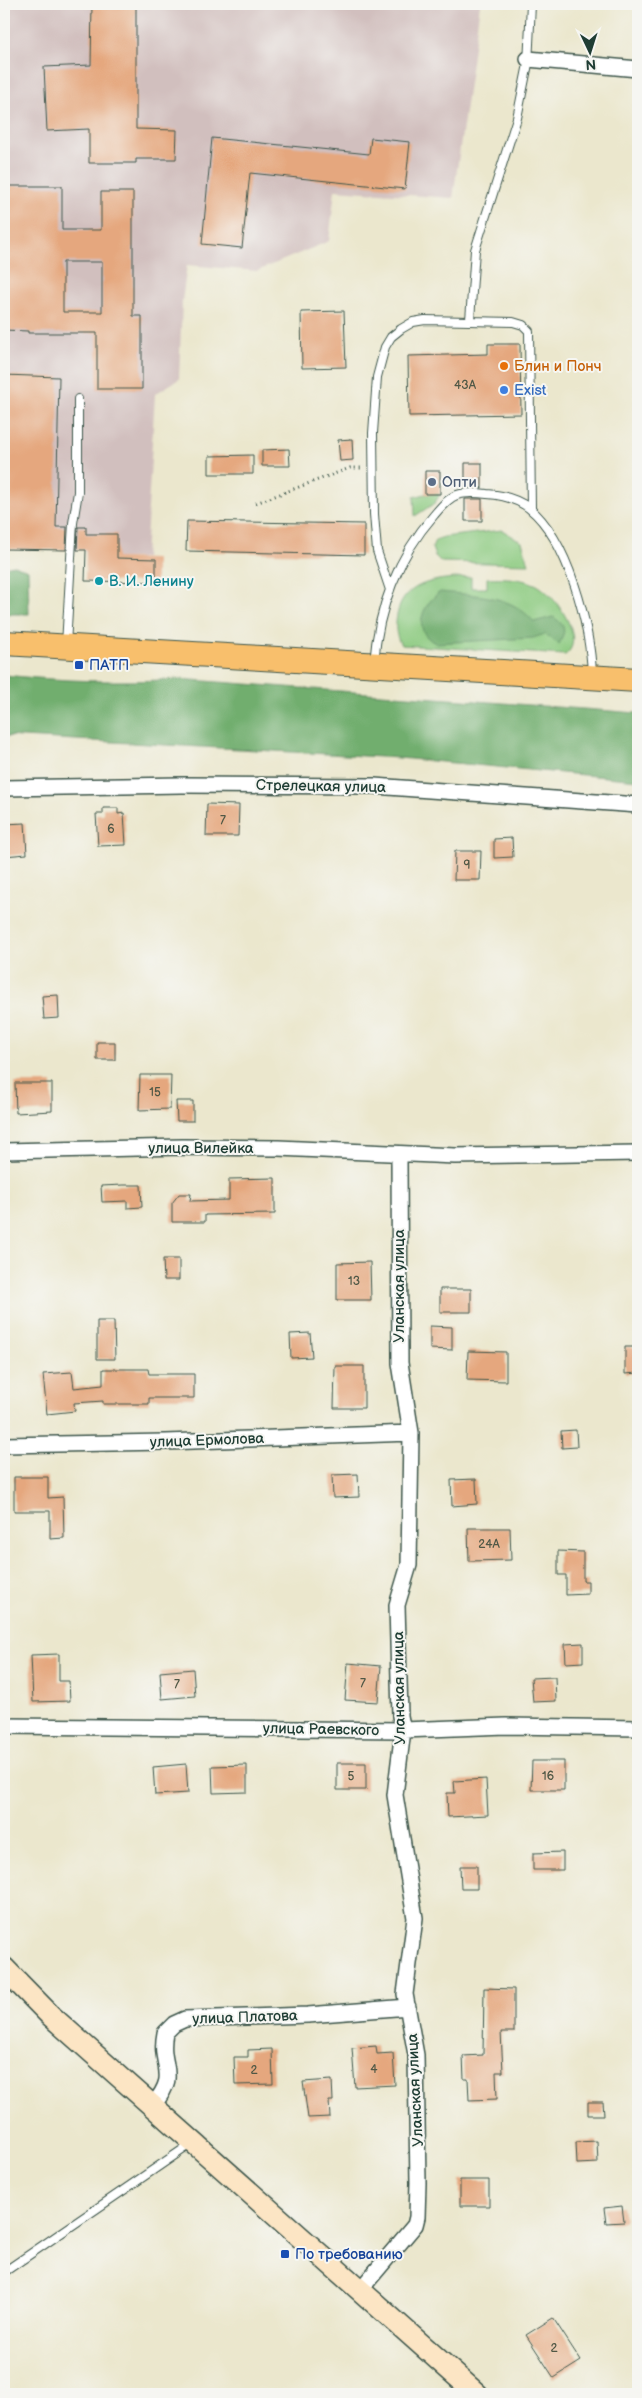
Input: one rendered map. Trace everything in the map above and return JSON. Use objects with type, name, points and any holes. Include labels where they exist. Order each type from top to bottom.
[{"type":"main road","points":[[4,643],[638,680]]},
{"type":"street","points":[[528,59],[638,69]]},
{"type":"street","name":"Стрелецкая улица","points":[[4,788],[182,785],[374,786],[638,805]]},
{"type":"street","name":"улица Вилейка","points":[[4,1151],[183,1147],[268,1148],[399,1155],[638,1153]]},
{"type":"street","name":"Уланская улица","points":[[360,2290],[415,2225],[417,2216],[416,2055],[405,1994],[414,1918],[395,1794],[403,1730],[400,1716],[396,1605],[410,1565],[411,1433],[400,1362],[399,1155]]},
{"type":"street","name":"улица Ермолова","points":[[4,1445],[176,1442],[411,1433]]},
{"type":"street","name":"улица Раевского","points":[[4,1726],[403,1730],[506,1726],[638,1728]]},
{"type":"street","points":[[4,1968],[50,2015],[477,2394]]},
{"type":"street","name":"улица Платова","points":[[153,2105],[165,2091],[168,2082],[164,2053],[165,2032],[174,2024],[185,2019],[308,2015],[408,2007]]},
{"type":"lane","points":[[470,320],[474,250],[517,118],[528,59],[531,4]]},
{"type":"lane","points":[[390,590],[377,551],[373,433],[377,377],[380,359],[391,337],[413,322],[425,320],[470,320],[513,322],[523,325],[529,331],[531,510]]},
{"type":"lane","points":[[66,647],[72,524],[78,492],[78,399]]},
{"type":"lane","points":[[374,665],[379,622],[390,590],[407,553],[420,531],[441,507],[454,496],[495,494],[512,498],[531,510],[547,529],[559,550],[573,582],[590,641],[592,677]]},
{"type":"lane","points":[[4,2272],[193,2143]]},
{"type":"path","points":[[256,503],[350,468],[374,468]]},
{"type":"shaded area","points":[[4,4],[86,4],[86,9],[87,4],[480,4],[453,198],[335,190],[329,241],[257,271],[187,265],[182,301],[179,379],[155,394],[145,558],[117,558],[116,534],[93,534],[93,558],[86,558],[85,550],[4,549]]},
{"type":"green space","points":[[425,494],[440,494],[435,503],[415,516],[414,497]]},
{"type":"green space","points":[[502,530],[522,542],[529,564],[441,562],[435,556],[432,548],[435,540],[444,537]]},
{"type":"green space","points":[[14,565],[28,570],[29,614],[4,614],[4,567]]},
{"type":"green space","points":[[471,577],[471,588],[487,588],[487,578],[513,578],[537,585],[552,597],[566,617],[573,639],[571,648],[565,655],[401,645],[397,634],[396,619],[401,603],[407,594],[425,583],[436,580]]},
{"type":"green space","points":[[440,592],[479,596],[503,601],[525,613],[534,622],[553,617],[564,629],[563,636],[559,644],[545,634],[533,638],[435,643],[423,631],[422,617],[429,603]]},
{"type":"green space","points":[[4,675],[91,681],[178,679],[638,713],[638,780],[399,758],[4,736]]},
{"type":"building","points":[[92,4],[136,4],[136,129],[177,130],[176,159],[136,159],[136,163],[89,163],[89,129],[47,131],[44,67],[91,65]]},
{"type":"building","points":[[212,138],[369,154],[371,138],[410,142],[405,189],[250,173],[242,248],[202,244]]},
{"type":"building","points":[[4,186],[62,186],[62,230],[101,230],[101,192],[133,192],[133,316],[142,316],[142,389],[97,389],[97,333],[28,333],[28,331],[4,330]],"holes":[[[63,262],[102,262],[102,312],[63,312]]]},
{"type":"building","points":[[344,311],[346,367],[302,368],[301,312]]},
{"type":"building","points":[[488,344],[520,344],[521,414],[409,416],[408,356],[488,354]]},
{"type":"building","points":[[4,375],[59,377],[56,527],[67,527],[66,550],[4,549]]},
{"type":"building","points":[[352,439],[353,460],[340,461],[338,440]]},
{"type":"building","points":[[289,449],[290,466],[262,466],[262,450]]},
{"type":"building","points":[[253,455],[253,474],[209,474],[209,456]]},
{"type":"building","points":[[465,463],[482,463],[482,488],[465,488]]},
{"type":"building","points":[[425,471],[440,471],[440,494],[425,494]]},
{"type":"building","points":[[465,499],[482,499],[482,521],[465,521]]},
{"type":"building","points":[[187,521],[364,524],[364,555],[186,551]]},
{"type":"building","points":[[78,527],[86,527],[86,534],[117,534],[117,558],[156,559],[156,582],[85,581],[86,550],[77,550]]},
{"type":"building","points":[[207,804],[239,805],[238,836],[206,836]]},
{"type":"building","points":[[103,808],[118,808],[118,814],[124,813],[126,845],[98,846],[96,814],[103,814]]},
{"type":"building","points":[[25,823],[27,854],[4,856],[4,824]]},
{"type":"building","points":[[512,838],[513,857],[494,858],[494,839]]},
{"type":"building","points":[[455,851],[481,851],[480,880],[454,880]]},
{"type":"building","points":[[58,995],[59,1018],[44,1019],[42,996]]},
{"type":"building","points":[[97,1042],[115,1042],[115,1060],[97,1060]]},
{"type":"building","points":[[140,1075],[171,1075],[170,1109],[139,1110]]},
{"type":"building","points":[[15,1083],[52,1083],[52,1111],[16,1113]]},
{"type":"building","points":[[176,1101],[193,1101],[193,1121],[177,1121]]},
{"type":"building","points":[[275,1178],[275,1214],[205,1215],[205,1222],[172,1222],[172,1203],[179,1194],[191,1194],[190,1201],[229,1200],[229,1179]]},
{"type":"building","points":[[141,1185],[142,1207],[127,1208],[127,1201],[102,1202],[101,1186]]},
{"type":"building","points":[[163,1259],[179,1259],[179,1280],[164,1280]]},
{"type":"building","points":[[370,1262],[371,1300],[337,1300],[337,1263]]},
{"type":"building","points":[[440,1289],[471,1289],[471,1312],[440,1312]]},
{"type":"building","points":[[97,1321],[114,1321],[115,1359],[97,1359]]},
{"type":"building","points":[[430,1326],[452,1327],[452,1350],[430,1349]]},
{"type":"building","points":[[310,1333],[312,1357],[291,1358],[290,1334]]},
{"type":"building","points":[[625,1347],[638,1347],[638,1373],[625,1374]]},
{"type":"building","points":[[468,1351],[506,1352],[506,1381],[467,1380]]},
{"type":"building","points":[[335,1366],[364,1366],[364,1408],[334,1408]]},
{"type":"building","points":[[103,1369],[148,1369],[149,1374],[194,1374],[194,1398],[149,1398],[149,1404],[103,1404],[103,1401],[74,1403],[75,1411],[47,1414],[43,1374],[72,1372],[74,1388],[103,1385]]},
{"type":"building","points":[[576,1430],[577,1447],[562,1448],[561,1431]]},
{"type":"building","points":[[358,1474],[359,1497],[333,1498],[332,1475]]},
{"type":"building","points":[[14,1477],[48,1477],[48,1498],[63,1497],[64,1538],[50,1539],[50,1511],[14,1511]]},
{"type":"building","points":[[476,1479],[477,1504],[452,1506],[451,1480]]},
{"type":"building","points":[[468,1528],[510,1528],[511,1560],[469,1561]]},
{"type":"building","points":[[558,1551],[583,1552],[583,1581],[588,1581],[588,1594],[566,1595],[566,1575],[558,1575]]},
{"type":"building","points":[[583,1643],[583,1662],[566,1663],[565,1644]]},
{"type":"building","points":[[59,1654],[59,1681],[69,1681],[70,1701],[33,1702],[31,1655]]},
{"type":"building","points":[[348,1663],[381,1666],[378,1702],[345,1700]]},
{"type":"building","points":[[193,1669],[195,1696],[162,1699],[160,1672]]},
{"type":"building","points":[[555,1677],[556,1701],[533,1702],[531,1678]]},
{"type":"building","points":[[532,1761],[564,1761],[564,1790],[531,1790]]},
{"type":"building","points":[[337,1763],[366,1763],[366,1790],[337,1790]]},
{"type":"building","points":[[186,1764],[188,1793],[155,1795],[153,1767]]},
{"type":"building","points":[[247,1765],[247,1792],[213,1793],[212,1766]]},
{"type":"building","points":[[486,1779],[488,1815],[448,1817],[447,1793],[455,1793],[454,1781]]},
{"type":"building","points":[[563,1852],[563,1870],[533,1870],[533,1853]]},
{"type":"building","points":[[460,1866],[477,1866],[477,1889],[461,1889]]},
{"type":"building","points":[[484,1988],[514,1989],[514,2032],[501,2032],[503,2072],[496,2072],[497,2099],[469,2100],[468,2079],[464,2079],[463,2056],[483,2055]]},
{"type":"building","points":[[376,2046],[377,2054],[393,2053],[395,2085],[355,2087],[352,2048]]},
{"type":"building","points":[[272,2049],[273,2084],[235,2085],[234,2057],[248,2057],[248,2050]]},
{"type":"building","points":[[332,2080],[333,2101],[329,2101],[330,2117],[308,2118],[303,2082]]},
{"type":"building","points":[[588,2102],[603,2102],[604,2115],[588,2115]]},
{"type":"building","points":[[597,2141],[598,2163],[577,2164],[576,2142]]},
{"type":"building","points":[[460,2180],[489,2180],[489,2206],[460,2206]]},
{"type":"building","points":[[622,2206],[624,2222],[606,2223],[604,2208]]},
{"type":"building","points":[[553,2318],[581,2361],[554,2378],[526,2335]]},
{"type":"place","name":"Блин и Понч","points":[[504,366]]},
{"type":"place","name":"Exist","points":[[504,390]]},
{"type":"place","name":"Опти","points":[[432,482]]},
{"type":"place","name":"В. И. Ленину","points":[[99,581]]},
{"type":"place","name":"ПАТП","points":[[79,665]]},
{"type":"place","name":"По требованию","points":[[285,2254]]}]
